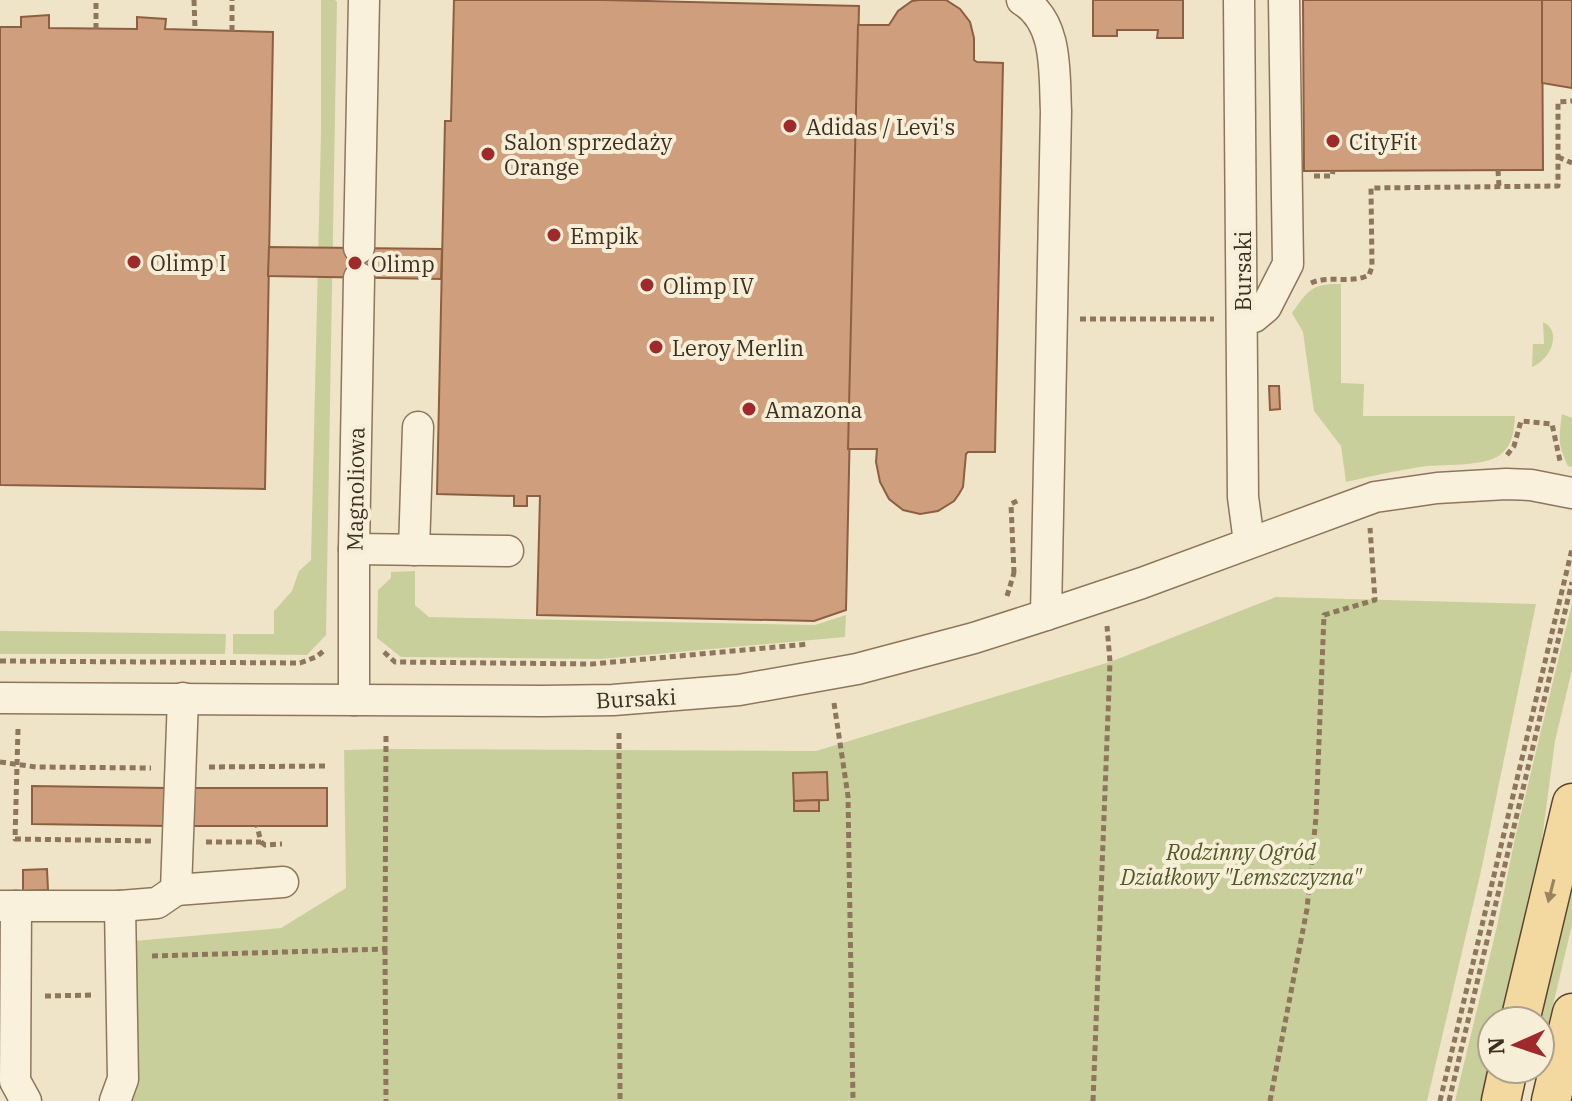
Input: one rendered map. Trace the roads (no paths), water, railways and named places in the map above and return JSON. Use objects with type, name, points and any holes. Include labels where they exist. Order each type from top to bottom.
[{"type":"main road","points":[[1524,1005],[1572,803]]},
{"type":"main road","points":[[1551,1101],[1572,1013]]},
{"type":"street","name":"Magnoliowa","points":[[354,700],[364,0]]},
{"type":"street","points":[[1022,0],[1041,17],[1049,35],[1056,111],[1046,615]]},
{"type":"street","name":"Bursaki","points":[[1239,0],[1231,318],[1249,542]]},
{"type":"street","points":[[1231,318],[1254,317],[1266,307],[1288,264],[1284,0]]},
{"type":"street","points":[[414,550],[418,427]]},
{"type":"street","name":"Bursaki","points":[[0,698],[613,700],[739,690],[857,669],[974,638],[1142,583],[1375,497],[1475,484],[1531,485],[1572,493]]},
{"type":"street","points":[[354,549],[508,551]]},
{"type":"street","points":[[176,890],[183,698]]},
{"type":"street","points":[[26,1101],[15,1081],[16,996],[8,906],[157,903],[176,890],[283,882]]},
{"type":"street","points":[[115,1101],[123,1079],[120,906]]},
{"type":"place","name":"Adidas / Levi's","points":[[790,126]]},
{"type":"place","name":"CityFit","points":[[1333,141]]},
{"type":"place","name":"Salon sprzedaży Orange","points":[[488,154]]},
{"type":"place","name":"Empik","points":[[554,235]]},
{"type":"place","name":"Olimp I","points":[[134,262]]},
{"type":"place","name":"Olimp","points":[[355,263]]},
{"type":"place","name":"Olimp IV","points":[[647,285]]},
{"type":"place","name":"Leroy Merlin","points":[[656,347]]},
{"type":"place","name":"Amazona","points":[[749,409]]},
{"type":"park label","name":"Rodzinny Ogród Działkowy \"Lemszczyzna\"","points":[[1241,864]]}]
